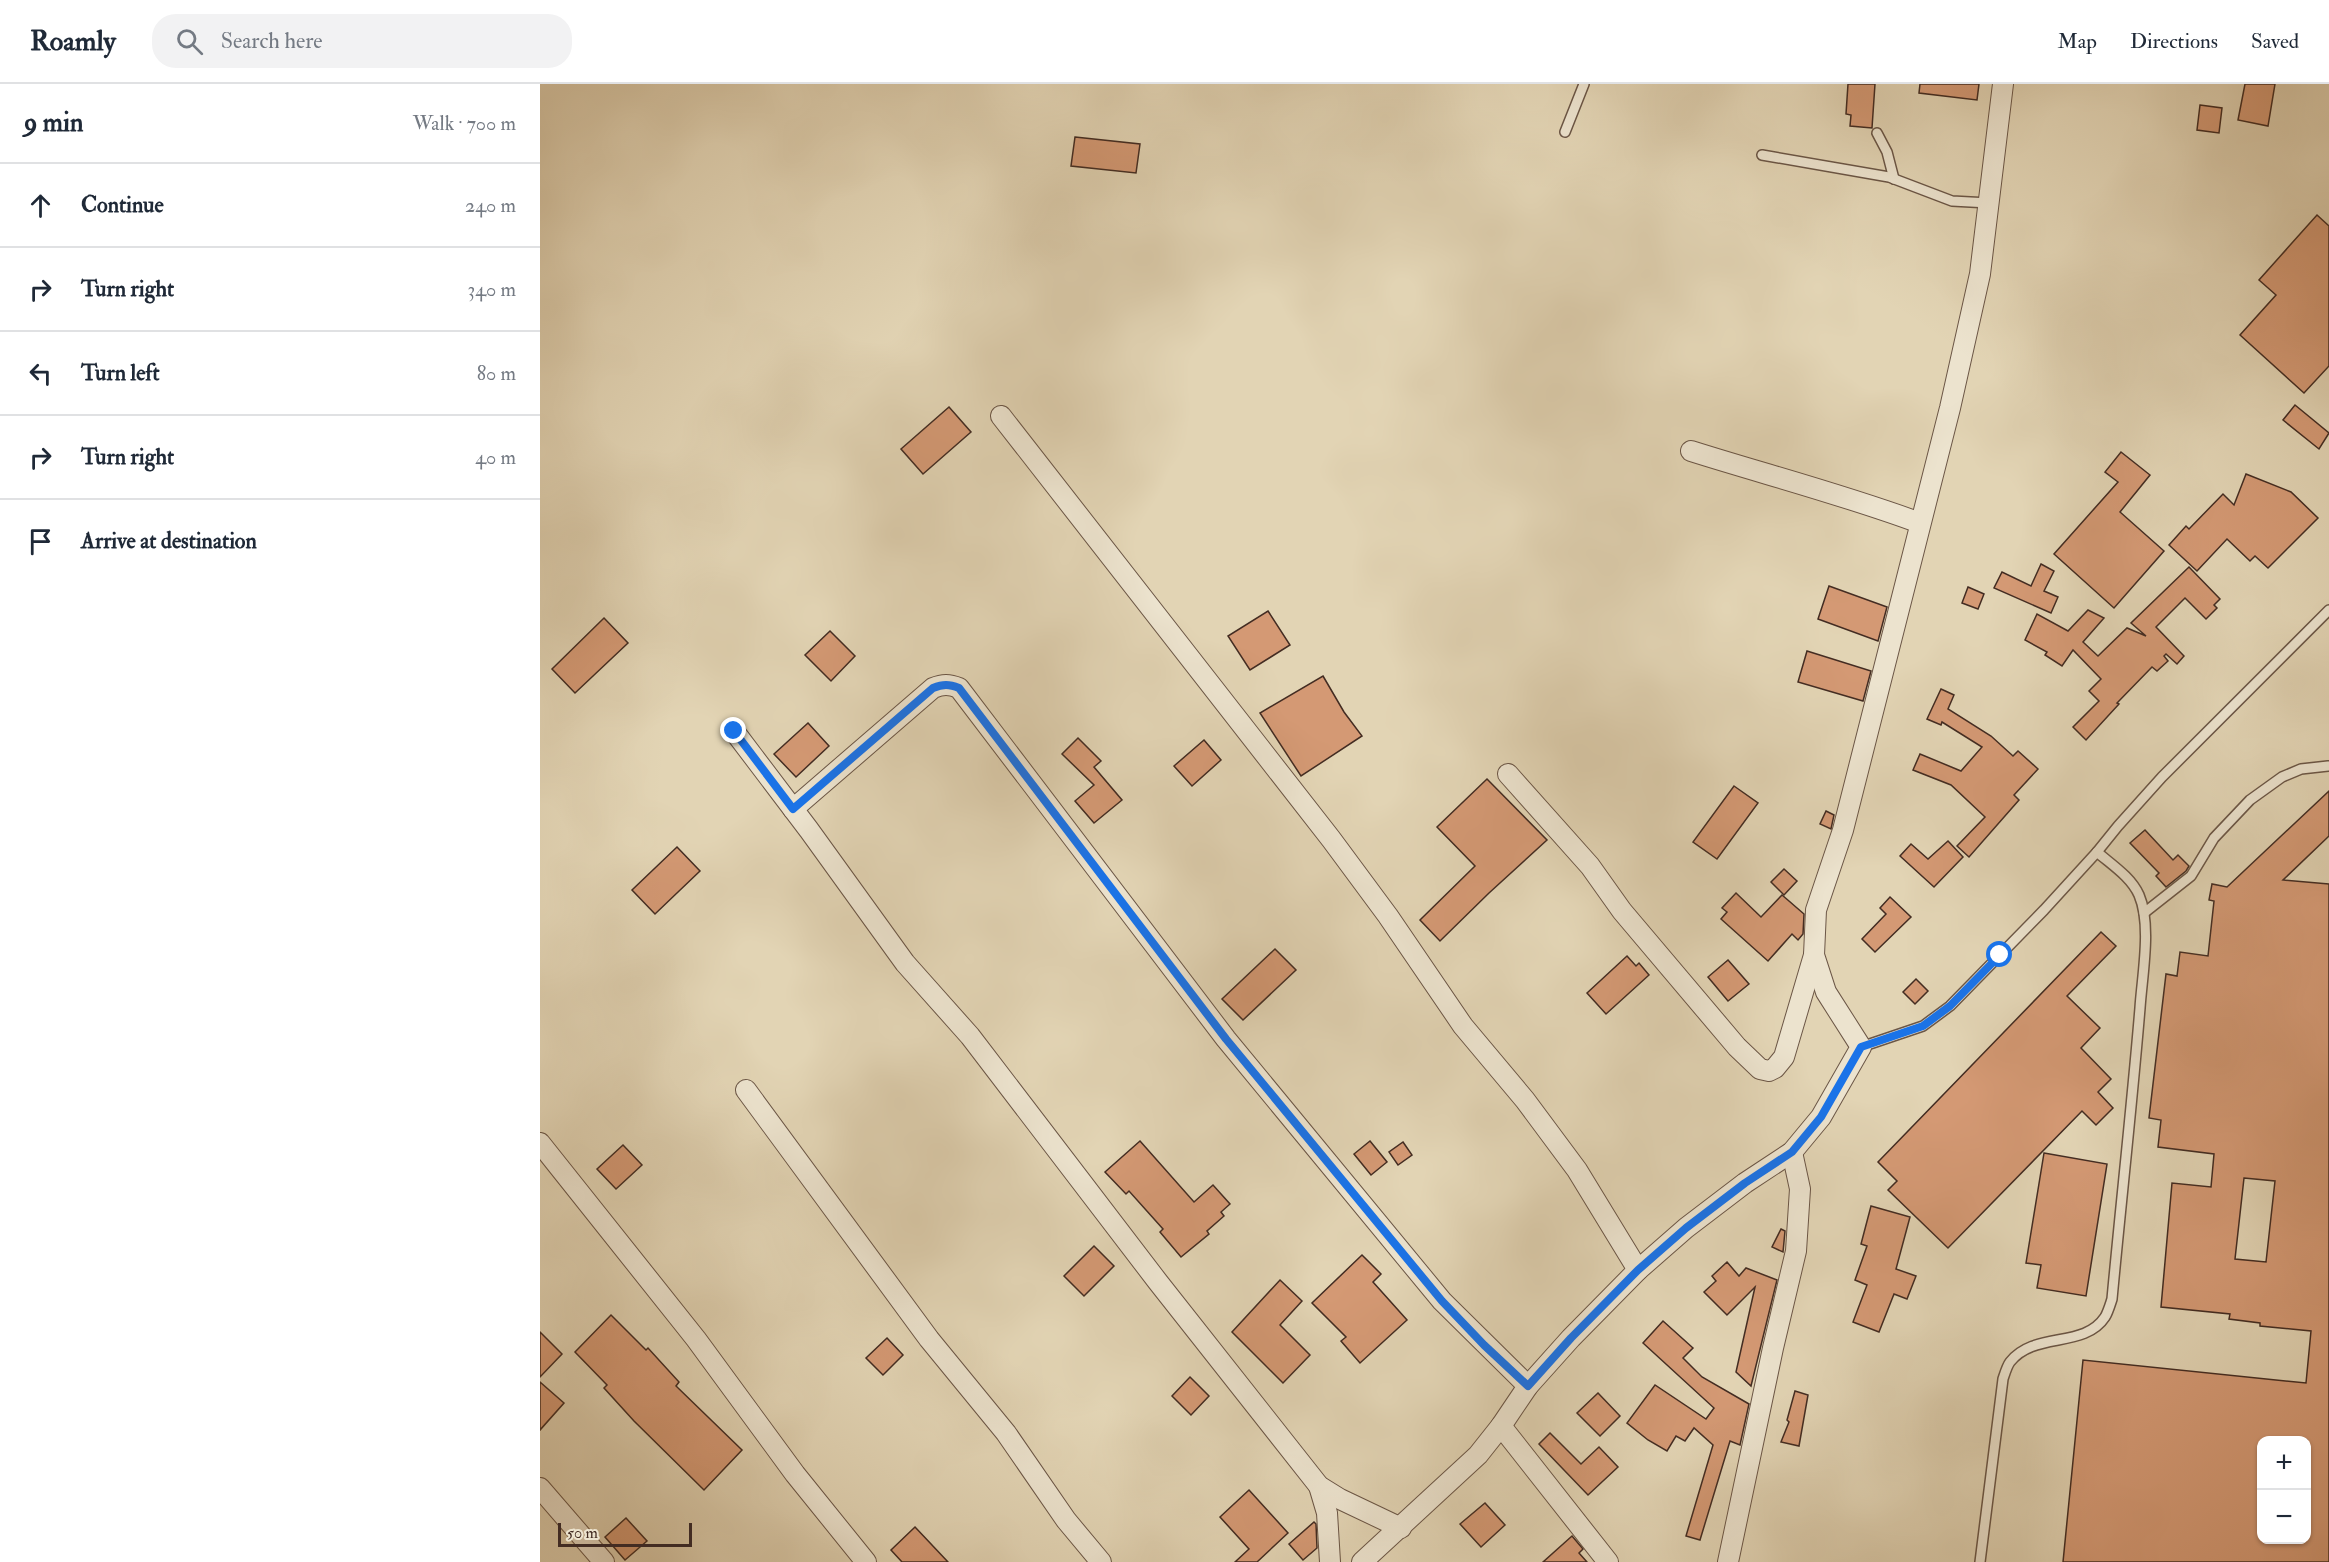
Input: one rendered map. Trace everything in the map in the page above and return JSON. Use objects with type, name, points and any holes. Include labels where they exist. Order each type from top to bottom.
[{"type":"street","points":[[1508,774],[1590,866],[1622,911],[1737,1047],[1760,1069],[1768,1071],[1775,1068],[1784,1057],[1814,955],[1816,910],[1843,830],[1950,408],[1980,274],[2003,84]]},
{"type":"street","points":[[1001,416],[1331,840],[1388,916],[1463,1026],[1525,1100],[1571,1161],[1638,1270]]},
{"type":"street","points":[[1690,451],[1875,506],[1920,523]]},
{"type":"street","points":[[793,809],[933,688],[951,684],[959,688],[1226,1039],[1442,1301],[1528,1386]]},
{"type":"street","points":[[734,731],[905,963],[970,1036],[1151,1273],[1319,1486],[1340,1499],[1401,1528]]},
{"type":"street","points":[[1362,1562],[1478,1455],[1528,1386],[1571,1338],[1638,1270],[1686,1228],[1745,1183],[1792,1152],[1821,1117],[1861,1047],[1826,992],[1814,955]]},
{"type":"street","points":[[747,1090],[929,1339],[1006,1433],[1066,1520],[1101,1562]]},
{"type":"street","points":[[540,1143],[696,1339],[795,1474],[866,1562]]},
{"type":"street","points":[[1728,1562],[1796,1251],[1800,1189],[1792,1152]]},
{"type":"street","points":[[1501,1426],[1608,1562]]},
{"type":"street","points":[[1319,1486],[1327,1513],[1330,1562]]},
{"type":"street","points":[[540,1488],[604,1562]]},
{"type":"lane","points":[[1565,132],[1584,84]]},
{"type":"lane","points":[[1877,133],[1887,152],[1894,179]]},
{"type":"lane","points":[[1762,155],[1894,179],[1952,201],[1989,203]]},
{"type":"lane","points":[[1861,1047],[1923,1026],[1950,1006],[2044,910],[2162,777],[2329,610]]},
{"type":"lane","points":[[2144,914],[2191,876],[2214,838],[2250,800],[2282,777],[2301,769],[2328,766]]},
{"type":"lane","points":[[1980,1562],[2003,1378],[2009,1363],[2020,1352],[2043,1342],[2082,1334],[2089,1330],[2105,1317],[2112,1299],[2145,944],[2144,914],[2139,894],[2128,878],[2097,852]]},
{"type":"building","points":[[1848,84],[1875,84],[1872,128],[1850,126],[1851,115],[1846,114]]},
{"type":"building","points":[[1920,84],[1979,84],[1977,100],[1919,93]]},
{"type":"building","points":[[2245,84],[2275,84],[2268,126],[2238,120]]},
{"type":"building","points":[[2200,105],[2222,108],[2219,133],[2197,130]]},
{"type":"building","points":[[1075,137],[1140,144],[1136,173],[1071,166]]},
{"type":"building","points":[[2317,215],[2329,226],[2329,366],[2304,393],[2240,335],[2276,295],[2259,280]]},
{"type":"building","points":[[2295,405],[2329,433],[2319,449],[2283,420]]},
{"type":"building","points":[[949,407],[971,432],[923,474],[901,449]]},
{"type":"building","points":[[2121,452],[2150,475],[2120,512],[2164,551],[2114,608],[2054,554],[2118,482],[2105,472]]},
{"type":"building","points":[[2246,474],[2291,492],[2318,518],[2268,568],[2255,556],[2250,561],[2227,539],[2197,571],[2169,545],[2186,526],[2189,529],[2223,494],[2234,505]]},
{"type":"building","points":[[2041,564],[2054,571],[2044,591],[2058,597],[2051,613],[1994,588],[2002,572],[2031,586]]},
{"type":"building","points":[[2189,567],[2220,599],[2214,605],[2217,608],[2206,619],[2185,598],[2156,627],[2184,656],[2177,664],[2166,654],[2164,656],[2168,661],[2157,671],[2152,667],[2117,703],[2119,704],[2086,740],[2073,727],[2099,701],[2089,691],[2101,679],[2073,650],[2062,666],[2045,655],[2047,652],[2025,640],[2037,614],[2068,631],[2088,610],[2104,618],[2083,642],[2098,656],[2127,628],[2146,636],[2131,623]]},
{"type":"building","points":[[1829,586],[1887,607],[1878,641],[1818,619]]},
{"type":"building","points":[[1968,587],[1984,594],[1978,609],[1962,603]]},
{"type":"building","points":[[1268,611],[1290,645],[1250,670],[1228,636]]},
{"type":"building","points":[[604,618],[628,643],[575,693],[552,669]]},
{"type":"building","points":[[830,631],[855,656],[831,681],[805,655]]},
{"type":"building","points":[[1807,651],[1871,671],[1863,701],[1798,682]]},
{"type":"building","points":[[1323,676],[1344,712],[1362,736],[1301,776],[1260,713]]},
{"type":"building","points":[[1941,689],[1954,695],[1948,709],[1991,736],[2013,756],[2018,751],[2038,769],[2014,795],[2019,800],[1969,857],[1957,846],[1985,817],[1951,785],[1913,770],[1920,754],[1961,771],[1982,747],[1942,722],[1941,725],[1927,719]]},
{"type":"building","points":[[808,723],[829,746],[796,777],[774,754]]},
{"type":"building","points":[[1078,738],[1101,761],[1094,767],[1122,800],[1094,823],[1075,801],[1094,785],[1062,754]]},
{"type":"building","points":[[1204,740],[1221,760],[1192,786],[1174,766]]},
{"type":"building","points":[[1487,779],[1547,840],[1440,941],[1420,920],[1475,866],[1437,827]]},
{"type":"building","points":[[1734,786],[1758,803],[1717,859],[1693,842]]},
{"type":"building","points":[[2329,791],[2329,836],[2283,880],[2329,884],[2329,1562],[2063,1562],[2083,1360],[2306,1383],[2311,1331],[2260,1326],[2260,1323],[2229,1319],[2230,1314],[2161,1307],[2172,1183],[2211,1187],[2214,1154],[2158,1147],[2161,1120],[2149,1118],[2166,974],[2177,976],[2180,952],[2208,956],[2214,901],[2209,900],[2212,884],[2227,887]],"holes":[[[2244,1178],[2275,1181],[2266,1262],[2235,1259]]]},
{"type":"building","points":[[1826,811],[1834,815],[1831,829],[1820,824]]},
{"type":"building","points":[[2145,830],[2173,860],[2178,855],[2189,866],[2166,887],[2156,876],[2159,873],[2130,843]]},
{"type":"building","points":[[1948,841],[1963,857],[1934,887],[1900,856],[1911,844],[1928,859]]},
{"type":"building","points":[[677,847],[700,871],[655,914],[632,890]]},
{"type":"building","points":[[1784,869],[1797,881],[1784,895],[1771,882]]},
{"type":"building","points":[[1736,893],[1761,917],[1782,895],[1804,914],[1803,934],[1798,940],[1792,934],[1768,961],[1721,919],[1727,912],[1722,908]]},
{"type":"building","points":[[1890,897],[1911,917],[1875,952],[1862,939],[1886,914],[1880,908]]},
{"type":"building","points":[[2101,932],[2116,946],[2067,996],[2100,1028],[2081,1048],[2111,1079],[2098,1092],[2113,1108],[2096,1125],[2082,1111],[1948,1248],[1888,1190],[1897,1181],[1878,1162]]},
{"type":"building","points":[[1275,949],[1296,970],[1243,1020],[1222,999]]},
{"type":"building","points":[[1627,956],[1636,966],[1639,963],[1649,975],[1606,1014],[1587,993]]},
{"type":"building","points":[[1728,960],[1749,984],[1728,1001],[1708,977]]},
{"type":"building","points":[[1916,979],[1928,991],[1915,1004],[1903,992]]},
{"type":"building","points":[[1140,1141],[1194,1202],[1213,1185],[1230,1204],[1221,1212],[1224,1216],[1207,1231],[1209,1234],[1181,1257],[1160,1232],[1163,1229],[1129,1191],[1126,1194],[1105,1172]]},
{"type":"building","points":[[1370,1141],[1387,1162],[1371,1175],[1354,1154]]},
{"type":"building","points":[[1403,1142],[1412,1155],[1398,1165],[1389,1152]]},
{"type":"building","points":[[623,1145],[642,1165],[616,1189],[597,1169]]},
{"type":"building","points":[[2044,1153],[2107,1164],[2086,1296],[2037,1288],[2041,1265],[2026,1263]]},
{"type":"building","points":[[1871,1206],[1910,1217],[1896,1269],[1916,1276],[1907,1299],[1894,1294],[1879,1332],[1853,1322],[1867,1285],[1855,1280],[1867,1246],[1861,1244]]},
{"type":"building","points":[[1781,1229],[1785,1231],[1783,1252],[1772,1247]]},
{"type":"building","points":[[1094,1246],[1114,1266],[1084,1296],[1064,1276]]},
{"type":"building","points":[[1362,1255],[1381,1274],[1373,1282],[1407,1320],[1360,1363],[1341,1341],[1346,1337],[1312,1303]]},
{"type":"building","points":[[1727,1262],[1739,1276],[1746,1268],[1777,1280],[1751,1386],[1736,1372],[1755,1287],[1727,1315],[1704,1292],[1716,1281],[1712,1276]]},
{"type":"building","points":[[1280,1280],[1302,1301],[1280,1325],[1310,1355],[1283,1383],[1232,1332]]},
{"type":"building","points":[[611,1315],[646,1350],[648,1348],[679,1382],[676,1386],[742,1450],[704,1490],[634,1421],[604,1388],[607,1385],[575,1352]]},
{"type":"building","points":[[1663,1321],[1693,1348],[1683,1358],[1702,1377],[1749,1404],[1740,1445],[1730,1441],[1700,1540],[1686,1536],[1713,1445],[1694,1428],[1685,1441],[1676,1436],[1667,1451],[1648,1440],[1627,1423],[1655,1385],[1706,1419],[1714,1408],[1643,1343]]},
{"type":"building","points":[[540,1332],[562,1354],[540,1377]]},
{"type":"building","points":[[887,1338],[903,1355],[883,1375],[866,1358]]},
{"type":"building","points":[[1190,1377],[1209,1396],[1191,1415],[1172,1396]]},
{"type":"building","points":[[540,1382],[564,1403],[540,1430]]},
{"type":"building","points":[[1795,1391],[1808,1395],[1799,1446],[1781,1442],[1789,1422],[1787,1420]]},
{"type":"building","points":[[1598,1393],[1620,1416],[1600,1436],[1577,1413]]},
{"type":"building","points":[[1550,1433],[1581,1464],[1599,1447],[1618,1467],[1588,1495],[1539,1444]]},
{"type":"building","points":[[1249,1490],[1288,1533],[1257,1562],[1235,1562],[1249,1549],[1220,1517]]},
{"type":"building","points":[[1485,1503],[1505,1525],[1481,1547],[1460,1524]]},
{"type":"building","points":[[626,1518],[647,1541],[625,1560],[605,1537]]},
{"type":"building","points":[[1314,1522],[1317,1548],[1303,1560],[1289,1544]]},
{"type":"building","points":[[915,1527],[948,1562],[902,1562],[891,1550]]},
{"type":"building","points":[[1572,1536],[1583,1549],[1579,1553],[1587,1562],[1543,1562]]},
{"type":"route","points":[[734,731],[793,809],[933,688],[951,684],[959,688],[1226,1039],[1442,1301],[1528,1386],[1571,1338],[1638,1270],[1686,1228],[1745,1183],[1792,1152],[1821,1117],[1861,1047],[1923,1026],[1950,1006],[2000,955]]}]
